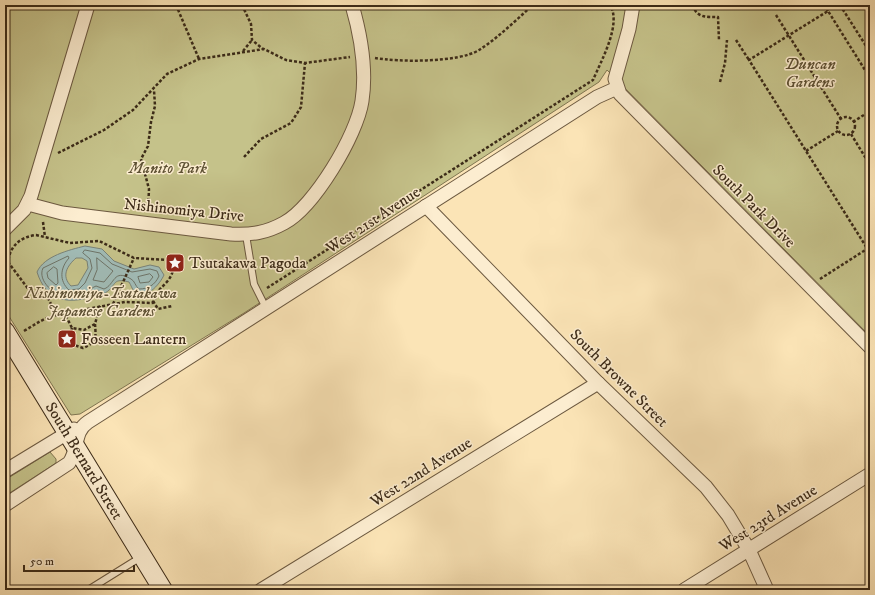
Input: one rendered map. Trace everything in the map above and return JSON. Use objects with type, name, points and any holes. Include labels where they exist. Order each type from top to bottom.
[{"type":"street","points":[[5,229],[19,217],[28,204],[88,5]]},
{"type":"street","name":"Nishinomiya Drive","points":[[28,204],[62,214],[246,235],[265,232],[290,220],[306,204],[329,172],[349,139],[359,115],[363,90],[363,56],[352,5]]},
{"type":"street","points":[[617,88],[616,76],[629,30],[633,5]]},
{"type":"street","name":"West 21st Avenue","points":[[5,471],[72,440],[88,422],[601,94],[617,88]]},
{"type":"street","name":"South Park Drive","points":[[617,88],[625,99],[870,347]]},
{"type":"street","name":"South Browne Street","points":[[426,206],[598,383],[706,487],[728,515],[748,550],[767,590]]},
{"type":"street","name":"South Bernard Street","points":[[13,332],[72,440],[163,590]]},
{"type":"street","name":"West 22nd Avenue","points":[[261,590],[598,383]]},
{"type":"street","points":[[5,505],[66,466],[72,459],[72,440]]},
{"type":"street","name":"West 23rd Avenue","points":[[684,590],[870,474]]},
{"type":"lane","points":[[246,235],[252,280],[266,308]]},
{"type":"lane","points":[[88,590],[143,556]]},
{"type":"path","points":[[176,5],[199,59]]},
{"type":"path","points":[[242,5],[251,24],[252,40],[243,51]]},
{"type":"path","points":[[477,5],[491,5]]},
{"type":"path","points":[[252,40],[264,49],[286,60],[305,63],[363,56],[394,62],[446,60],[478,51],[533,5]]},
{"type":"path","points":[[258,294],[593,80],[612,31],[614,11],[610,5]]},
{"type":"path","points":[[693,5],[698,13],[703,17],[718,17],[719,40]]},
{"type":"path","points":[[824,5],[870,78]]},
{"type":"path","points":[[840,5],[868,49]]},
{"type":"path","points":[[749,60],[828,11]]},
{"type":"path","points":[[776,15],[841,119]]},
{"type":"path","points":[[720,82],[725,63],[727,40]]},
{"type":"path","points":[[736,40],[869,248],[870,253]]},
{"type":"path","points":[[41,160],[73,147],[104,130],[133,110],[167,74],[199,59],[243,51],[264,49]]},
{"type":"path","points":[[244,157],[261,138],[291,122],[301,107],[305,63]]},
{"type":"path","points":[[147,224],[149,189],[141,159],[148,146],[155,106],[154,89]]},
{"type":"path","points":[[853,122],[870,111]]},
{"type":"path","points":[[838,131],[837,126],[841,119],[846,117],[853,122],[855,127],[851,134]]},
{"type":"path","points":[[806,151],[838,131]]},
{"type":"path","points":[[838,131],[845,135],[851,134]]},
{"type":"path","points":[[851,134],[870,165]]},
{"type":"path","points":[[13,332],[50,316],[66,316],[100,306],[125,302],[147,304],[153,301],[160,290],[172,277],[173,268],[168,260],[134,258],[99,241],[70,243],[36,235],[22,239],[16,243],[9,254],[8,262],[32,294],[35,295],[40,291],[48,298],[52,306],[60,315]]},
{"type":"path","points":[[809,285],[869,248]]},
{"type":"path","points":[[114,304],[134,258]]},
{"type":"path","points":[[153,301],[158,309],[172,306]]},
{"type":"path","points":[[66,316],[72,328],[70,338],[74,344],[83,348],[92,344],[96,337],[95,324],[100,306]]},
{"type":"path","points":[[72,328],[84,330],[95,324]]},
{"type":"green space","name":"Manito Park","points":[[5,5],[870,5],[870,336],[607,70],[599,82],[244,313],[80,414],[71,415],[5,310]]},
{"type":"green space","points":[[50,452],[56,459],[56,463],[5,496],[5,480]]},
{"type":"water","points":[[85,246],[102,249],[114,261],[134,269],[150,265],[159,267],[164,275],[156,287],[143,294],[138,294],[134,291],[129,282],[119,281],[103,294],[98,290],[95,291],[94,296],[84,299],[67,300],[52,295],[41,282],[37,272],[40,266],[58,254]],"holes":[[[76,258],[82,258],[87,261],[88,268],[78,285],[71,286],[66,279],[66,271]]]},
{"type":"place","name":"Tsutakawa Pagoda","points":[[175,263]]},
{"type":"place","name":"Fosseen Lantern","points":[[67,339]]},
{"type":"park label","name":"Duncan Gardens","points":[[810,73]]},
{"type":"park label","name":"Nishinomiya-Tsutakawa Japanese Gardens","points":[[101,302]]}]
